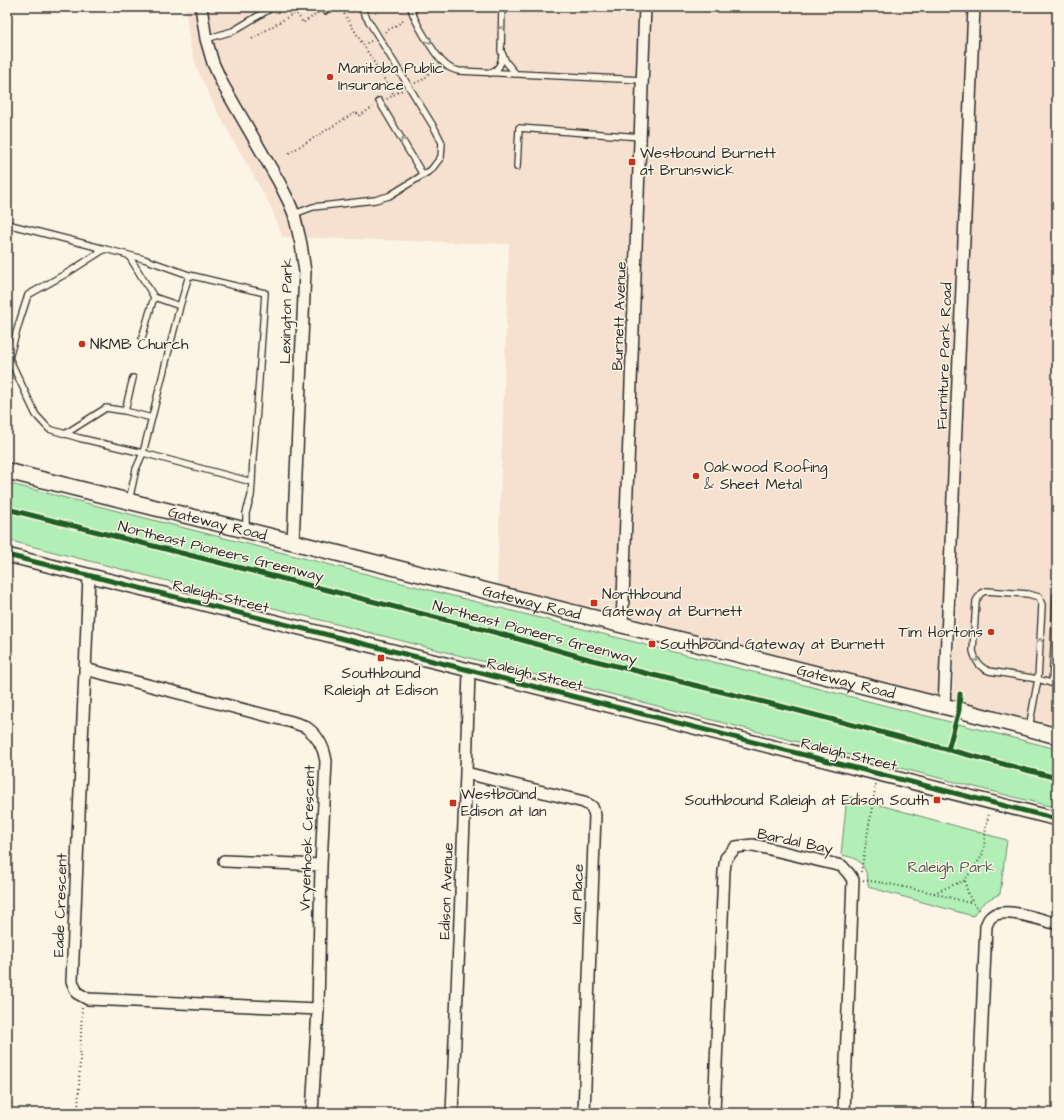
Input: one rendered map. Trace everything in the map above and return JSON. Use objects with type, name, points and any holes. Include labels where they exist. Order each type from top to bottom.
[{"type":"main road","name":"Gateway Road","points":[[7,471],[246,530],[1057,736]]},
{"type":"street","name":"Lexington Park","points":[[201,7],[206,39],[213,63],[223,85],[280,182],[294,214],[301,244],[305,272],[293,542]]},
{"type":"street","name":"Burnett Avenue","points":[[622,625],[645,7]]},
{"type":"street","name":"Furniture Park Road","points":[[944,707],[974,7]]},
{"type":"street","name":"Raleigh Street","points":[[7,555],[1057,819]]},
{"type":"street","name":"Eade Crescent","points":[[82,995],[77,992],[72,981],[90,576]]},
{"type":"street","name":"Vryenhoek Crescent","points":[[85,669],[292,722],[307,728],[317,738],[324,750],[326,761],[321,866],[318,1009],[312,1113]]},
{"type":"street","name":"Edison Avenue","points":[[452,1113],[469,670]]},
{"type":"street","name":"Ian Place","points":[[466,773],[584,802],[592,807],[595,815],[584,1113]]},
{"type":"street","name":"Bardal Bay","points":[[714,1113],[724,871],[726,858],[736,847],[753,845],[842,866],[849,874],[857,878]]},
{"type":"street","points":[[224,861],[321,866]]},
{"type":"street","points":[[844,1113],[853,893],[857,878]]},
{"type":"street","points":[[978,1113],[986,926],[991,917],[1001,912],[1012,912],[1057,924]]},
{"type":"street","points":[[82,995],[88,999],[318,1009]]},
{"type":"lane","points":[[206,39],[233,31],[273,7]]},
{"type":"lane","points":[[294,214],[313,208],[375,200],[389,196],[431,170],[441,157],[442,143],[435,129],[360,7]]},
{"type":"lane","points":[[411,7],[413,16],[438,57],[446,66],[459,72],[643,80]]},
{"type":"lane","points":[[487,73],[498,68],[501,62],[502,7]]},
{"type":"lane","points":[[502,54],[506,62],[516,74]]},
{"type":"lane","points":[[379,103],[423,174]]},
{"type":"lane","points":[[517,166],[520,128],[640,137]]},
{"type":"lane","points":[[7,224],[144,259],[189,275],[265,293],[251,496],[246,513],[246,530]]},
{"type":"lane","points":[[105,249],[69,272],[28,295],[10,358],[36,415],[49,429],[65,434],[252,482]]},
{"type":"lane","points":[[129,256],[154,297],[180,306]]},
{"type":"lane","points":[[129,501],[136,469],[143,453],[189,275]]},
{"type":"lane","points":[[142,338],[154,297]]},
{"type":"lane","points":[[125,411],[133,378]]},
{"type":"lane","points":[[65,434],[106,408],[152,418]]},
{"type":"lane","points":[[1028,728],[1038,680],[1042,605],[1039,597],[986,591],[980,593],[976,601],[973,651],[978,663],[983,668],[989,670],[1038,680],[1055,684],[1056,596]]},
{"type":"path","points":[[293,7],[303,23],[324,9]]},
{"type":"path","points":[[340,7],[394,95]]},
{"type":"path","points":[[252,39],[296,12]]},
{"type":"path","points":[[289,154],[356,112],[359,116],[379,103],[424,79],[434,67]]},
{"type":"path","points":[[878,773],[857,878],[866,881],[880,882],[934,893],[966,902],[972,902]]},
{"type":"path","points":[[934,893],[965,880],[982,856],[989,817],[990,802]]},
{"type":"path","points":[[965,880],[967,891],[974,905],[991,917]]},
{"type":"path","points":[[78,1113],[82,995]]},
{"type":"shaded area","points":[[185,7],[1057,7],[1057,725],[952,703],[958,584],[944,583],[940,699],[497,587],[509,244],[282,237],[271,207],[217,111],[198,71],[190,45]]},
{"type":"green space","points":[[7,483],[1057,749],[1057,808],[7,540]]},
{"type":"green space","name":"Raleigh Park","points":[[847,796],[1007,840],[1000,894],[984,903],[973,916],[868,887],[867,876],[860,862],[841,855]]},
{"type":"cycle path","name":"Northeast Pioneers Greenway","points":[[7,509],[494,632],[592,660],[784,707],[1057,778]]},
{"type":"cycle path","points":[[7,555],[1057,819]]},
{"type":"cycle path","points":[[948,750],[959,710],[960,694]]},
{"type":"place","name":"Manitoba Public Insurance","points":[[330,77]]},
{"type":"place","name":"Westbound Burnett at Brunswick","points":[[632,162]]},
{"type":"place","name":"NKMB Church","points":[[82,344]]},
{"type":"place","name":"Oakwood Roofing & Sheet Metal","points":[[696,476]]},
{"type":"place","name":"Northbound Gateway at Burnett","points":[[594,603]]},
{"type":"place","name":"Tim Hortons","points":[[991,632]]},
{"type":"place","name":"Southbound Gateway at Burnett","points":[[652,644]]},
{"type":"place","name":"Southbound Raleigh at Edison","points":[[381,658]]},
{"type":"place","name":"Southbound Raleigh at Edison South","points":[[937,800]]},
{"type":"place","name":"Westbound Edison at Ian","points":[[453,803]]}]
